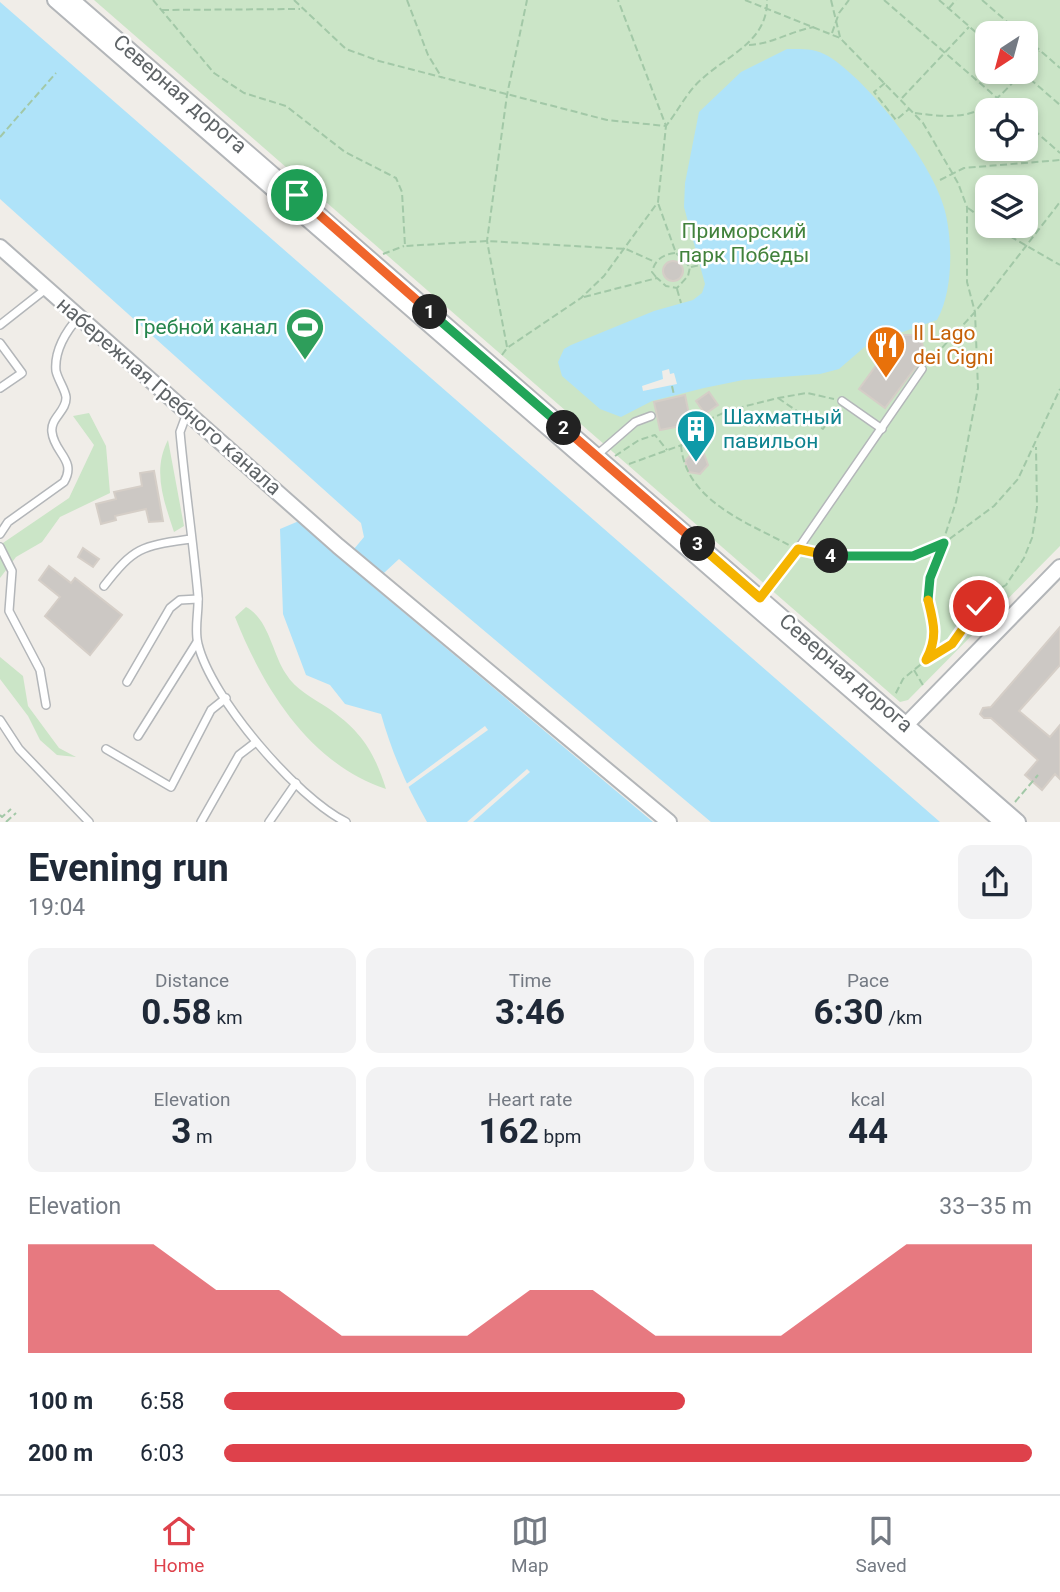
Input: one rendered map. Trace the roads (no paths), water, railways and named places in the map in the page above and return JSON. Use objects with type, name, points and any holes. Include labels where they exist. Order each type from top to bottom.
[{"type":"street","name":"Северная дорога","points":[[55,0],[593,460]]},
{"type":"street","name":"Северная дорога","points":[[72,0],[756,602],[902,728],[1018,822]]},
{"type":"street","name":"набережная Гребного канала","points":[[0,247],[338,546],[668,822]]},
{"type":"street","points":[[902,728],[1060,567]]},
{"type":"street","name":"Северная дорога","points":[[902,728],[1002,822]]},
{"type":"lane","points":[[0,325],[47,288]]},
{"type":"lane","points":[[0,534],[8,522],[64,482],[69,474],[69,464],[52,432],[53,422],[64,406],[66,397],[56,372],[56,359],[66,333],[79,317]]},
{"type":"lane","points":[[0,343],[22,373],[0,388]]},
{"type":"lane","points":[[756,602],[798,549],[922,369]]},
{"type":"lane","points":[[842,401],[882,429]]},
{"type":"lane","points":[[187,413],[180,432],[198,599],[197,642],[206,669],[256,742],[296,783],[340,821]]},
{"type":"lane","points":[[593,460],[635,422],[651,416]]},
{"type":"lane","points":[[104,586],[124,560],[145,545],[191,539]]},
{"type":"lane","points":[[0,547],[12,571],[9,611],[40,670],[47,705]]},
{"type":"lane","points":[[127,681],[170,608],[180,600],[198,599]]},
{"type":"lane","points":[[138,736],[197,642]]},
{"type":"lane","points":[[106,749],[171,787],[211,710],[226,698]]},
{"type":"lane","points":[[0,720],[19,749],[89,822]]},
{"type":"lane","points":[[201,822],[239,755],[256,742]]},
{"type":"lane","points":[[269,822],[296,783]]},
{"type":"water","name":"Гребной канал","points":[[0,2],[940,822],[711,822],[399,559],[371,585],[653,822],[427,822],[401,770],[381,714],[345,704],[330,685],[306,675],[283,614],[280,529],[299,521],[344,561],[364,537],[361,523],[0,199]]},
{"type":"water","points":[[787,49],[818,52],[844,68],[862,84],[898,126],[928,171],[945,211],[949,238],[949,282],[937,320],[868,344],[839,369],[820,374],[743,380],[704,388],[652,401],[621,417],[600,409],[562,376],[558,362],[564,349],[654,311],[693,300],[702,293],[705,284],[684,207],[685,183],[699,112],[741,72]]},
{"type":"place","name":"Гребной канал","points":[[305,361]]},
{"type":"place","name":"Il Lago dei Cigni","points":[[886,379]]},
{"type":"place","name":"Шахматный павильон","points":[[696,463]]},
{"type":"park label","name":"Приморский парк Победы","points":[[744,243]]}]
